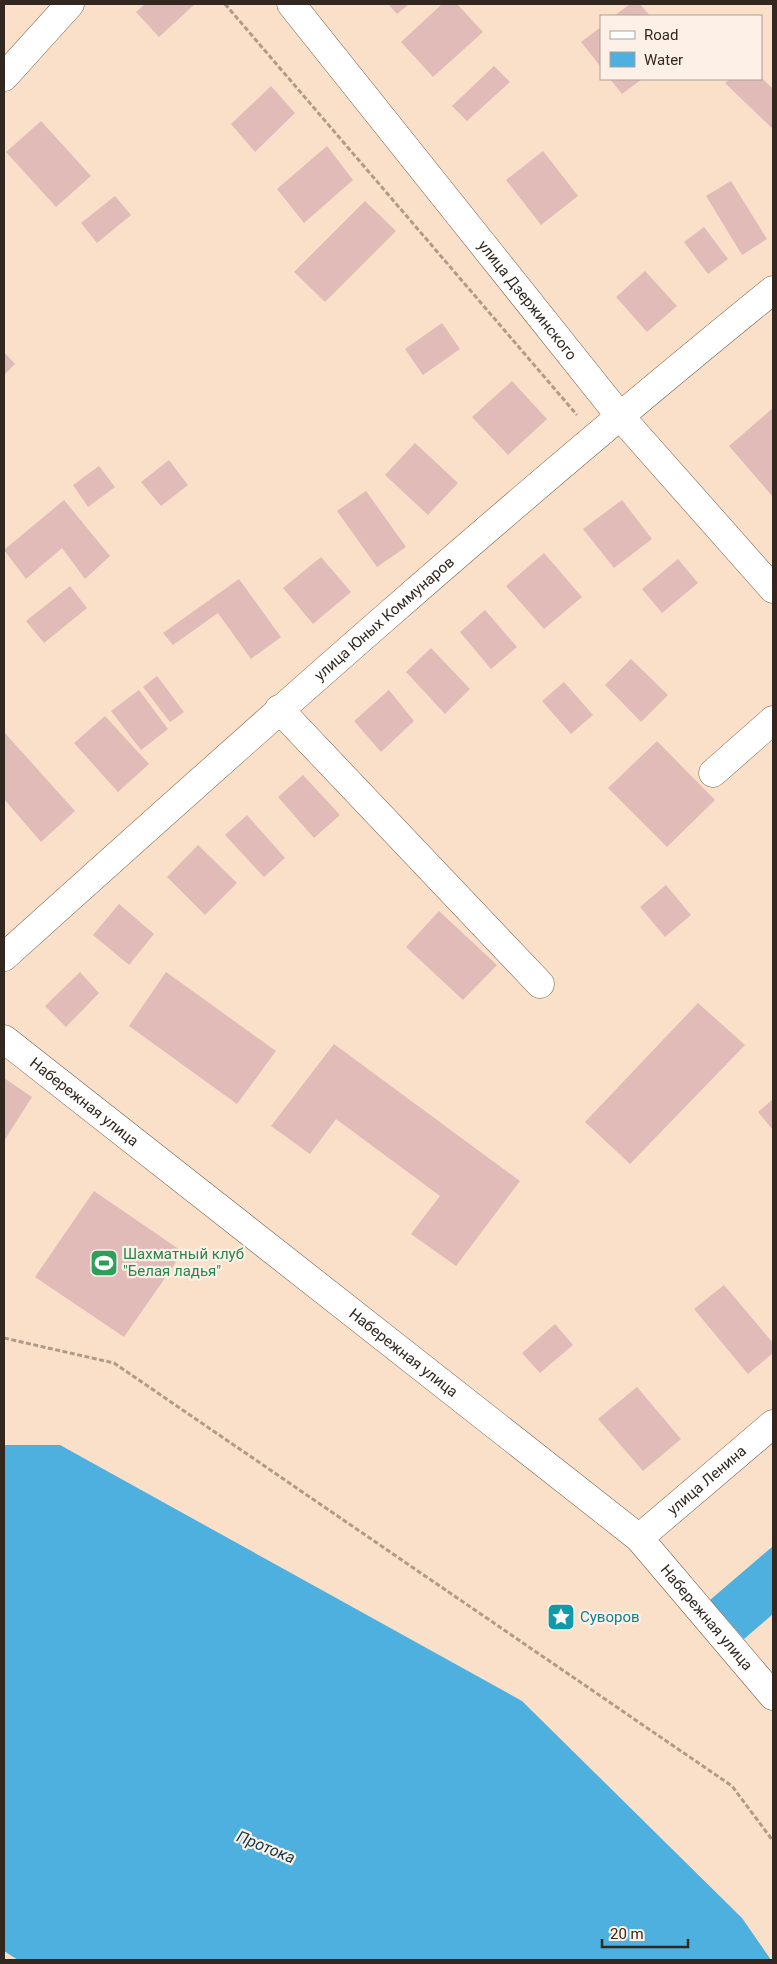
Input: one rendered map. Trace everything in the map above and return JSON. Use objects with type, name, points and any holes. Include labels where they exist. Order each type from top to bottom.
[{"type":"street","points":[[4,76],[70,4]]},
{"type":"street","name":"улица Дзержинского","points":[[291,4],[619,415],[773,589]]},
{"type":"street","name":"улица Юных Коммунаров","points":[[4,958],[279,709],[619,415],[773,290]]},
{"type":"street","points":[[279,709],[540,984]]},
{"type":"street","points":[[713,773],[773,720]]},
{"type":"street","name":"Набережная улица","points":[[4,1038],[639,1538],[773,1696]]},
{"type":"street","name":"улица Ленина","points":[[639,1538],[773,1424]]},
{"type":"path","points":[[225,4],[595,436]]},
{"type":"path","points":[[4,1338],[114,1363],[732,1786],[773,1841]]},
{"type":"water","name":"Протока","points":[[4,1445],[60,1445],[522,1701],[742,1918],[771,1960],[18,1960],[4,1951]]},
{"type":"water","points":[[772,1547],[773,1614],[744,1639],[710,1600]]},
{"type":"building","points":[[145,4],[195,4],[159,37],[136,12]]},
{"type":"building","points":[[388,4],[409,4],[397,14]]},
{"type":"building","points":[[442,4],[457,4],[483,32],[433,77],[401,42]]},
{"type":"building","points":[[630,4],[640,4],[649,15],[615,15]]},
{"type":"building","points":[[600,28],[600,66],[581,42]]},
{"type":"building","points":[[494,66],[510,82],[467,121],[452,106]]},
{"type":"building","points":[[762,78],[773,89],[773,129],[725,83],[729,80],[762,80]]},
{"type":"building","points":[[611,80],[641,80],[622,94]]},
{"type":"building","points":[[271,86],[295,113],[255,152],[231,124]]},
{"type":"building","points":[[41,121],[91,176],[56,207],[6,152]]},
{"type":"building","points":[[327,146],[353,180],[304,223],[277,189]]},
{"type":"building","points":[[543,151],[578,196],[541,225],[506,180]]},
{"type":"building","points":[[731,181],[767,239],[742,255],[706,196]]},
{"type":"building","points":[[115,196],[131,215],[97,243],[81,223]]},
{"type":"building","points":[[365,201],[396,231],[325,302],[294,272]]},
{"type":"building","points":[[704,227],[728,259],[708,274],[684,242]]},
{"type":"building","points":[[645,271],[677,306],[647,332],[616,297]]},
{"type":"building","points":[[442,323],[460,349],[423,375],[405,349]]},
{"type":"building","points":[[4,352],[15,364],[4,375]]},
{"type":"building","points":[[512,381],[547,419],[508,455],[472,417]]},
{"type":"building","points":[[773,408],[773,497],[729,446]]},
{"type":"building","points":[[415,443],[458,483],[428,515],[385,475]]},
{"type":"building","points":[[169,460],[188,485],[161,506],[141,482]]},
{"type":"building","points":[[99,466],[115,487],[88,507],[73,485]]},
{"type":"building","points":[[366,491],[406,547],[377,567],[337,511]]},
{"type":"building","points":[[64,500],[110,556],[85,579],[62,548],[26,579],[4,550]]},
{"type":"building","points":[[622,500],[652,539],[614,568],[583,529]]},
{"type":"building","points":[[544,553],[582,597],[544,629],[506,586]]},
{"type":"building","points":[[321,557],[351,592],[313,624],[283,588]]},
{"type":"building","points":[[678,559],[698,583],[662,613],[642,589]]},
{"type":"building","points":[[239,579],[281,637],[251,659],[218,613],[173,645],[163,633]]},
{"type":"building","points":[[70,586],[87,608],[44,643],[26,621]]},
{"type":"building","points":[[485,610],[517,647],[491,669],[460,632]]},
{"type":"building","points":[[431,648],[470,689],[445,714],[406,672]]},
{"type":"building","points":[[631,659],[668,695],[641,722],[605,685]]},
{"type":"building","points":[[157,676],[184,712],[170,722],[143,687]]},
{"type":"building","points":[[564,682],[593,715],[571,734],[542,701]]},
{"type":"building","points":[[139,690],[168,729],[141,750],[111,711]]},
{"type":"building","points":[[389,690],[414,721],[381,752],[354,721]]},
{"type":"building","points":[[105,716],[149,764],[118,792],[74,743]]},
{"type":"building","points":[[4,732],[75,811],[41,842],[4,799]]},
{"type":"building","points":[[657,741],[715,800],[667,847],[608,788]]},
{"type":"building","points":[[303,775],[340,815],[314,838],[278,797]]},
{"type":"building","points":[[247,815],[285,858],[264,877],[225,835]]},
{"type":"building","points":[[198,845],[237,883],[205,915],[167,877]]},
{"type":"building","points":[[666,885],[691,915],[665,937],[640,907]]},
{"type":"building","points":[[119,904],[154,934],[129,965],[93,935]]},
{"type":"building","points":[[439,911],[497,965],[463,1000],[406,947]]},
{"type":"building","points":[[80,972],[99,993],[66,1027],[45,1006]]},
{"type":"building","points":[[166,972],[276,1051],[237,1104],[129,1026]]},
{"type":"building","points":[[698,1003],[745,1045],[630,1164],[585,1122]]},
{"type":"building","points":[[334,1044],[520,1181],[456,1266],[411,1234],[440,1196],[336,1119],[310,1154],[271,1126]]},
{"type":"building","points":[[4,1078],[32,1097],[4,1141]]},
{"type":"building","points":[[773,1099],[773,1130],[758,1112]]},
{"type":"building","points":[[94,1191],[183,1252],[124,1337],[35,1277]]},
{"type":"building","points":[[724,1285],[773,1343],[773,1353],[748,1374],[694,1309]]},
{"type":"building","points":[[555,1324],[573,1345],[540,1373],[522,1353]]},
{"type":"building","points":[[637,1387],[681,1439],[643,1471],[598,1419]]},
{"type":"place","name":"Шахматный клуб \"Белая ладья\"","points":[[104,1263]]},
{"type":"place","name":"Суворов","points":[[561,1617]]}]
